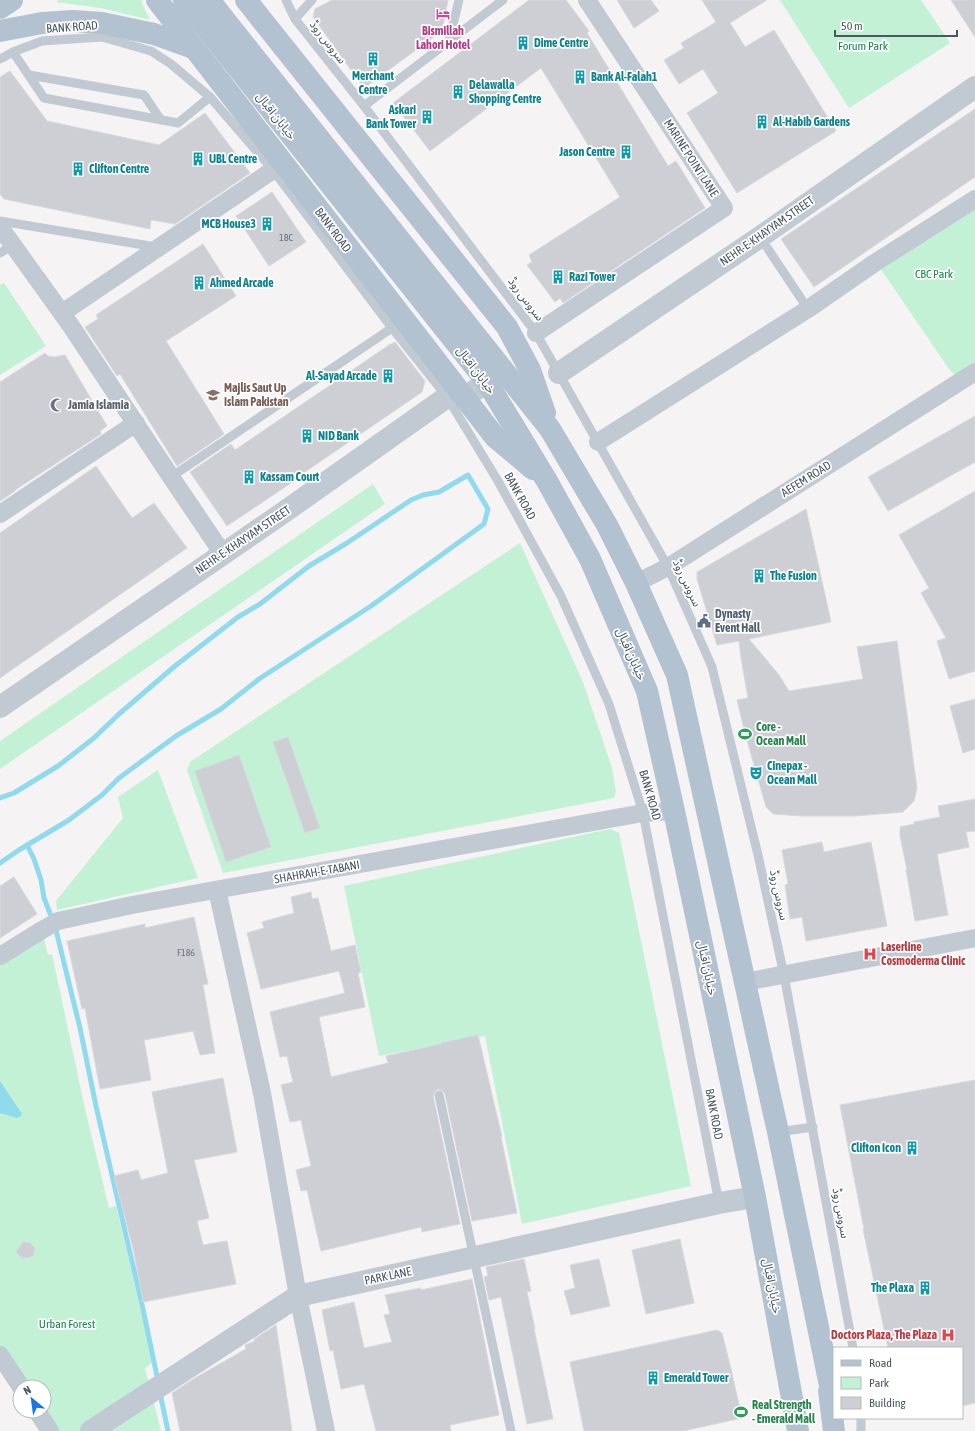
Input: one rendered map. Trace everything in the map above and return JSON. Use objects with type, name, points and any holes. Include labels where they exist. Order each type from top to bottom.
[{"type":"main road","points":[[0,8],[12,0]]},
{"type":"main road","points":[[156,0],[456,397],[495,437],[547,481]]},
{"type":"main road","name":"خیابان اقبال","points":[[184,0],[487,382],[547,481],[590,559],[647,691],[674,811],[755,1197],[798,1431]]},
{"type":"main road","name":"خیابان اقبال","points":[[209,0],[550,429],[607,525],[636,583],[677,675],[778,1132],[833,1401]]},
{"type":"main road","points":[[246,0],[258,10],[507,327],[530,370],[550,429]]},
{"type":"main road","points":[[0,30],[73,21],[102,23],[154,34],[193,48]]},
{"type":"main road","points":[[828,1382],[834,1431]]},
{"type":"main road","points":[[841,1419],[847,1431]]},
{"type":"street","name":"MARINE POINT LANE","points":[[536,333],[724,208],[586,0]]},
{"type":"street","name":"NEHR-E-KHAYYAM STREET","points":[[559,373],[760,237],[975,88]]},
{"type":"street","points":[[62,313],[273,170]]},
{"type":"street","points":[[598,442],[975,199]]},
{"type":"street","points":[[0,227],[6,249],[62,313],[223,554]]},
{"type":"street","name":"AEFEM ROAD","points":[[636,583],[668,567],[975,372]]},
{"type":"street","name":"NEHR-E-KHAYYAM STREET","points":[[0,707],[456,397],[487,382]]},
{"type":"street","points":[[0,514],[136,423]]},
{"type":"street","name":"SHAHRAH-E-TABANI","points":[[0,956],[58,922],[132,905],[644,813],[674,811]]},
{"type":"street","points":[[217,890],[262,1093],[298,1296],[326,1431]]},
{"type":"street","points":[[745,982],[975,938]]},
{"type":"street","name":"PARK LANE","points":[[91,1431],[298,1296],[719,1203],[755,1197]]},
{"type":"street","points":[[0,1355],[16,1379]]},
{"type":"street","points":[[42,1419],[50,1431]]},
{"type":"lane","name":"سروس روڈ","points":[[286,0],[295,19],[364,106],[536,333],[668,567],[712,666],[756,848],[784,975],[853,1347]]},
{"type":"lane","points":[[295,19],[312,0]]},
{"type":"lane","points":[[449,41],[459,0]]},
{"type":"lane","points":[[364,106],[503,0]]},
{"type":"lane","name":"BANK ROAD","points":[[0,59],[13,52],[42,41],[102,37],[151,51],[171,64],[210,98],[273,170],[392,328],[456,397],[498,482],[561,596],[609,704],[644,813],[719,1203]]},
{"type":"lane","points":[[13,52],[44,98],[178,123],[210,98]]},
{"type":"lane","points":[[29,75],[144,95],[161,120]]},
{"type":"lane","points":[[0,221],[159,247]]},
{"type":"lane","points":[[760,237],[808,308]]},
{"type":"lane","points":[[171,477],[392,328]]},
{"type":"lane","points":[[439,1095],[511,1431]]},
{"type":"lane","points":[[778,1132],[813,1127]]},
{"type":"lane","points":[[861,1419],[861,1431]]},
{"type":"green space","points":[[59,0],[141,0],[150,20],[101,8],[56,2]]},
{"type":"green space","name":"Forum Park","points":[[780,0],[921,0],[950,43],[849,108]]},
{"type":"green space","name":"CBC Park","points":[[975,199],[975,372],[960,381],[949,369],[876,262]]},
{"type":"green space","points":[[4,283],[46,346],[0,375],[0,285]]},
{"type":"green space","points":[[373,484],[385,504],[0,769],[0,741]]},
{"type":"green space","points":[[520,543],[583,682],[612,768],[616,792],[614,798],[223,873],[187,770],[190,762]]},
{"type":"green space","points":[[158,770],[198,878],[57,910],[56,901],[123,818],[118,797]]},
{"type":"green space","points":[[610,829],[619,833],[691,1186],[522,1224],[485,1036],[379,1056],[344,886]]},
{"type":"green space","name":"Urban Forest","points":[[42,930],[48,955],[52,954],[85,1109],[109,1208],[116,1206],[153,1362],[145,1368],[161,1431],[50,1431],[46,1419],[52,1419],[52,1379],[16,1379],[0,1355],[0,956]]},
{"type":"water","points":[[0,1081],[22,1114],[21,1116],[17,1118],[0,1113]]},
{"type":"building","name":"Merchant Centre","points":[[332,0],[448,0],[442,31],[364,88],[313,17],[315,9]]},
{"type":"building","points":[[529,0],[566,0],[589,31],[587,33],[668,166],[676,161],[705,208],[563,303],[560,298],[555,302],[527,265],[532,262],[529,255],[620,197],[541,68],[430,151],[393,103]]},
{"type":"building","points":[[617,0],[651,0],[659,11],[634,28]]},
{"type":"building","name":"Al-Habib Gardens","points":[[702,0],[767,0],[730,23],[745,47],[774,30],[836,131],[737,193],[687,113],[718,93],[703,69],[679,84],[664,60],[684,48],[681,43],[716,22]]},
{"type":"building","points":[[951,0],[975,0],[975,37]]},
{"type":"building","name":"Clifton Centre","points":[[10,71],[47,121],[159,145],[205,113],[250,173],[175,224],[151,220],[150,229],[4,199],[0,194],[0,77]]},
{"type":"building","points":[[975,109],[975,177],[814,287],[781,239]]},
{"type":"building","name":"MCB House3","points":[[272,192],[306,242],[269,266],[236,216]]},
{"type":"building","points":[[203,244],[236,296],[166,341],[224,434],[177,466],[120,374],[117,376],[85,327],[98,319],[96,315]]},
{"type":"building","points":[[395,342],[425,381],[422,392],[227,526],[190,472],[231,444],[235,450]]},
{"type":"building","name":"Jamia Islamia","points":[[45,353],[48,356],[54,357],[65,355],[107,426],[100,431],[101,434],[0,501],[0,382]]},
{"type":"building","points":[[975,416],[975,462],[888,511],[868,477]]},
{"type":"building","points":[[96,466],[132,518],[154,503],[187,548],[0,678],[0,533]]},
{"type":"building","points":[[975,491],[975,671],[949,679],[937,641],[946,638],[921,593],[929,588],[899,535]]},
{"type":"building","points":[[806,509],[831,622],[749,639],[779,675],[789,691],[863,679],[857,647],[897,641],[917,788],[914,801],[903,812],[855,816],[801,816],[773,814],[766,807],[737,700],[748,698],[739,641],[717,645],[697,579],[697,572]]},
{"type":"building","points":[[975,699],[975,749],[963,753],[950,706]]},
{"type":"building","points":[[288,737],[320,828],[305,833],[273,742]]},
{"type":"building","points":[[239,755],[271,847],[226,862],[195,771]]},
{"type":"building","points":[[975,799],[975,831],[966,832],[969,847],[937,854],[948,915],[915,921],[900,836],[900,827],[914,824],[914,822],[940,817],[938,806]]},
{"type":"building","points":[[822,842],[824,852],[871,842],[887,926],[806,941],[802,917],[790,919],[785,885],[788,884],[782,850]]},
{"type":"building","points":[[14,877],[37,914],[0,938],[0,886]]},
{"type":"building","points":[[311,892],[312,899],[318,898],[331,951],[355,945],[361,972],[358,973],[365,1007],[319,1017],[331,1077],[388,1063],[386,1056],[478,1035],[502,1137],[517,1213],[472,1221],[445,1094],[443,1091],[438,1089],[435,1091],[433,1096],[460,1224],[422,1232],[421,1227],[321,1251],[307,1190],[301,1191],[296,1170],[311,1166],[301,1120],[290,1122],[281,1085],[293,1082],[287,1056],[280,1057],[270,1012],[345,993],[339,971],[261,989],[247,933],[264,928],[262,922],[294,913],[291,897]]},
{"type":"building","points":[[194,917],[208,984],[203,985],[215,1053],[200,1055],[193,1031],[144,1040],[151,1080],[100,1089],[85,1008],[82,1009],[67,941],[145,924],[145,928]]},
{"type":"building","points":[[223,1078],[237,1152],[194,1160],[209,1218],[197,1221],[203,1245],[227,1241],[236,1284],[143,1302],[134,1252],[114,1176],[138,1170],[141,1180],[168,1173],[152,1092]]},
{"type":"building","points":[[975,1080],[975,1403],[963,1406],[963,1347],[888,1347],[863,1229],[840,1105]]},
{"type":"building","points":[[680,1239],[694,1303],[646,1314],[632,1250]]},
{"type":"building","points":[[23,1242],[30,1243],[35,1248],[33,1256],[22,1258],[16,1252]]},
{"type":"building","points":[[524,1259],[531,1291],[527,1292],[553,1419],[527,1424],[501,1297],[489,1300],[484,1277],[488,1276],[486,1267]]},
{"type":"building","points":[[599,1259],[610,1306],[571,1315],[564,1291],[575,1288],[570,1265]]},
{"type":"building","points":[[472,1279],[499,1415],[450,1425],[451,1431],[376,1431],[364,1384],[341,1389],[333,1350],[330,1351],[322,1310],[354,1302],[364,1348],[392,1342],[384,1315],[390,1314],[385,1295],[421,1288],[421,1290]]},
{"type":"building","points":[[276,1325],[292,1431],[180,1431],[172,1393],[246,1349],[245,1345],[255,1341],[254,1339]]},
{"type":"building","name":"Emerald Tower","points":[[717,1330],[722,1333],[742,1418],[683,1431],[584,1431],[570,1362]]},
{"type":"waterway","points":[[0,798],[14,793],[58,766],[94,738],[119,714],[175,666],[238,617],[260,604],[309,566],[347,543],[411,500],[423,495],[439,492],[468,475],[488,509],[484,524],[371,606],[259,679],[221,709],[176,736],[119,778],[102,795],[69,820],[0,863]]},
{"type":"waterway","points":[[27,845],[34,859],[41,880],[44,898],[55,926],[80,1028],[96,1106],[143,1309],[158,1381]]},
{"type":"waterway","points":[[160,1393],[168,1431]]},
{"type":"place","name":"Bismillah Lahori Hotel","points":[[443,14]]},
{"type":"place","name":"Dime Centre","points":[[523,43]]},
{"type":"place","name":"Merchant Centre","points":[[373,59]]},
{"type":"place","name":"Bank Al-Falah1","points":[[580,77]]},
{"type":"place","name":"Delawalla Shopping Centre","points":[[458,92]]},
{"type":"place","name":"Askari Bank Tower","points":[[427,117]]},
{"type":"place","name":"Al-Habib Gardens","points":[[762,122]]},
{"type":"place","name":"Jason Centre","points":[[626,152]]},
{"type":"place","name":"UBL Centre","points":[[198,159]]},
{"type":"place","name":"Clifton Centre","points":[[78,169]]},
{"type":"place","name":"MCB House3","points":[[267,224]]},
{"type":"place","name":"Razi Tower","points":[[558,277]]},
{"type":"place","name":"Ahmed Arcade","points":[[199,283]]},
{"type":"place","name":"Al-Sayad Arcade","points":[[388,376]]},
{"type":"place","name":"Majlis Saut Up Islam Pakistan","points":[[213,395]]},
{"type":"place","name":"Jamia Islamia","points":[[57,405]]},
{"type":"place","name":"NID Bank","points":[[307,436]]},
{"type":"place","name":"Kassam Court","points":[[249,477]]},
{"type":"place","name":"The Fusion","points":[[759,576]]},
{"type":"place","name":"Dynasty Event Hall","points":[[704,621]]},
{"type":"place","name":"Core - Ocean Mall","points":[[745,734]]},
{"type":"place","name":"Cinepax - Ocean Mall","points":[[756,773]]},
{"type":"place","name":"Laserline Cosmoderma Clinic","points":[[870,954]]},
{"type":"place","name":"Clifton Icon","points":[[912,1148]]},
{"type":"place","name":"The Plaxa","points":[[925,1288]]},
{"type":"place","name":"Doctors Plaza, The Plaza","points":[[948,1335]]},
{"type":"place","name":"Emerald Tower","points":[[653,1378]]},
{"type":"place","name":"Real Strength - Emerald Mall","points":[[741,1412]]}]
